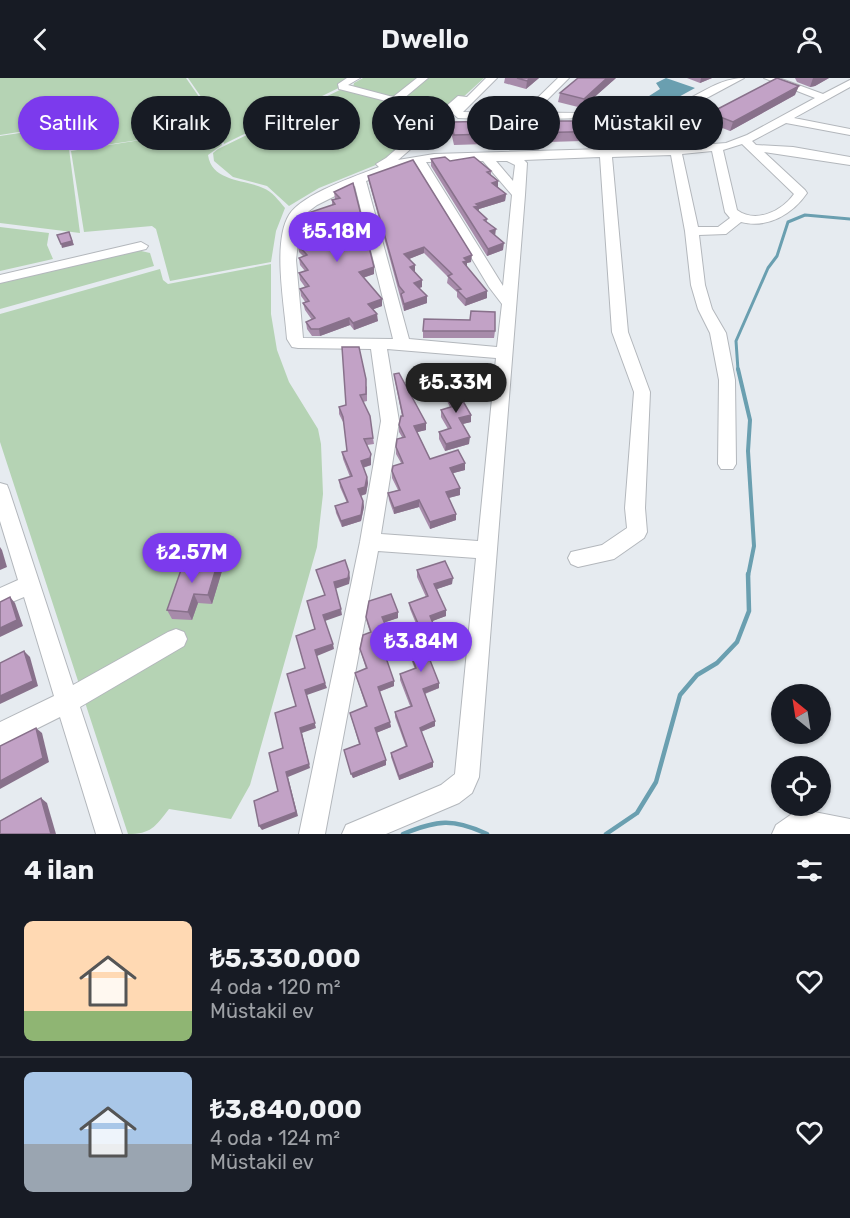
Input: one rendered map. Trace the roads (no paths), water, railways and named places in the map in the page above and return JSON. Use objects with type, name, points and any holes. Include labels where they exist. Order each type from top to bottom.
[{"type":"street","points":[[355,78],[343,87],[379,96]]},
{"type":"street","points":[[400,96],[423,78]]},
{"type":"street","points":[[455,103],[483,78]]},
{"type":"street","points":[[473,96],[492,78]]},
{"type":"street","points":[[543,96],[564,78]]},
{"type":"street","points":[[560,115],[659,113],[684,106],[739,78]]},
{"type":"street","points":[[769,78],[822,97]]},
{"type":"street","points":[[749,144],[784,118],[850,83]]},
{"type":"street","points":[[467,102],[457,112],[458,115],[467,115]]},
{"type":"street","points":[[784,118],[850,132]]},
{"type":"street","points":[[717,150],[731,212],[737,219],[754,222],[769,217],[797,201],[801,193],[749,144]]},
{"type":"street","points":[[723,147],[749,144],[850,161]]},
{"type":"street","points":[[287,209],[313,194],[390,161],[402,150]]},
{"type":"street","points":[[505,353],[402,344],[303,345],[295,339],[290,248],[295,216],[312,201],[401,163],[418,160],[690,150]]},
{"type":"street","points":[[676,151],[692,231],[698,285],[705,309],[718,333],[727,381],[727,464]]},
{"type":"street","points":[[578,558],[607,553],[637,532],[635,508],[642,392],[620,332],[607,193],[606,153]]},
{"type":"street","points":[[355,834],[450,794],[463,784],[466,777],[519,195],[521,163],[510,157]]},
{"type":"street","points":[[487,158],[519,195]]},
{"type":"street","points":[[418,160],[496,287],[509,303]]},
{"type":"street","points":[[360,180],[402,344]]},
{"type":"street","points":[[692,231],[722,231],[737,219]]},
{"type":"street","points":[[0,279],[141,246]]},
{"type":"street","points":[[312,834],[370,542],[390,421],[378,345]]},
{"type":"street","points":[[0,490],[109,834]]},
{"type":"street","points":[[370,542],[488,550]]},
{"type":"street","points":[[0,598],[29,585]]},
{"type":"street","points":[[0,735],[66,702],[176,639]]},
{"type":"street","points":[[785,834],[799,822],[850,832]]},
{"type":"water","points":[[666,78],[695,88],[680,96],[649,96],[660,89],[656,83]]},
{"type":"waterway","points":[[738,370],[736,341],[768,268],[777,256],[788,222],[805,215],[850,219]]},
{"type":"waterway","points":[[738,369],[750,420],[748,451],[754,546],[748,576]]},
{"type":"waterway","points":[[606,834],[637,813],[656,782],[680,695],[697,675],[717,663],[737,642],[749,611],[748,576]]},
{"type":"waterway","points":[[403,834],[426,826],[445,823],[464,825],[487,834]]}]
